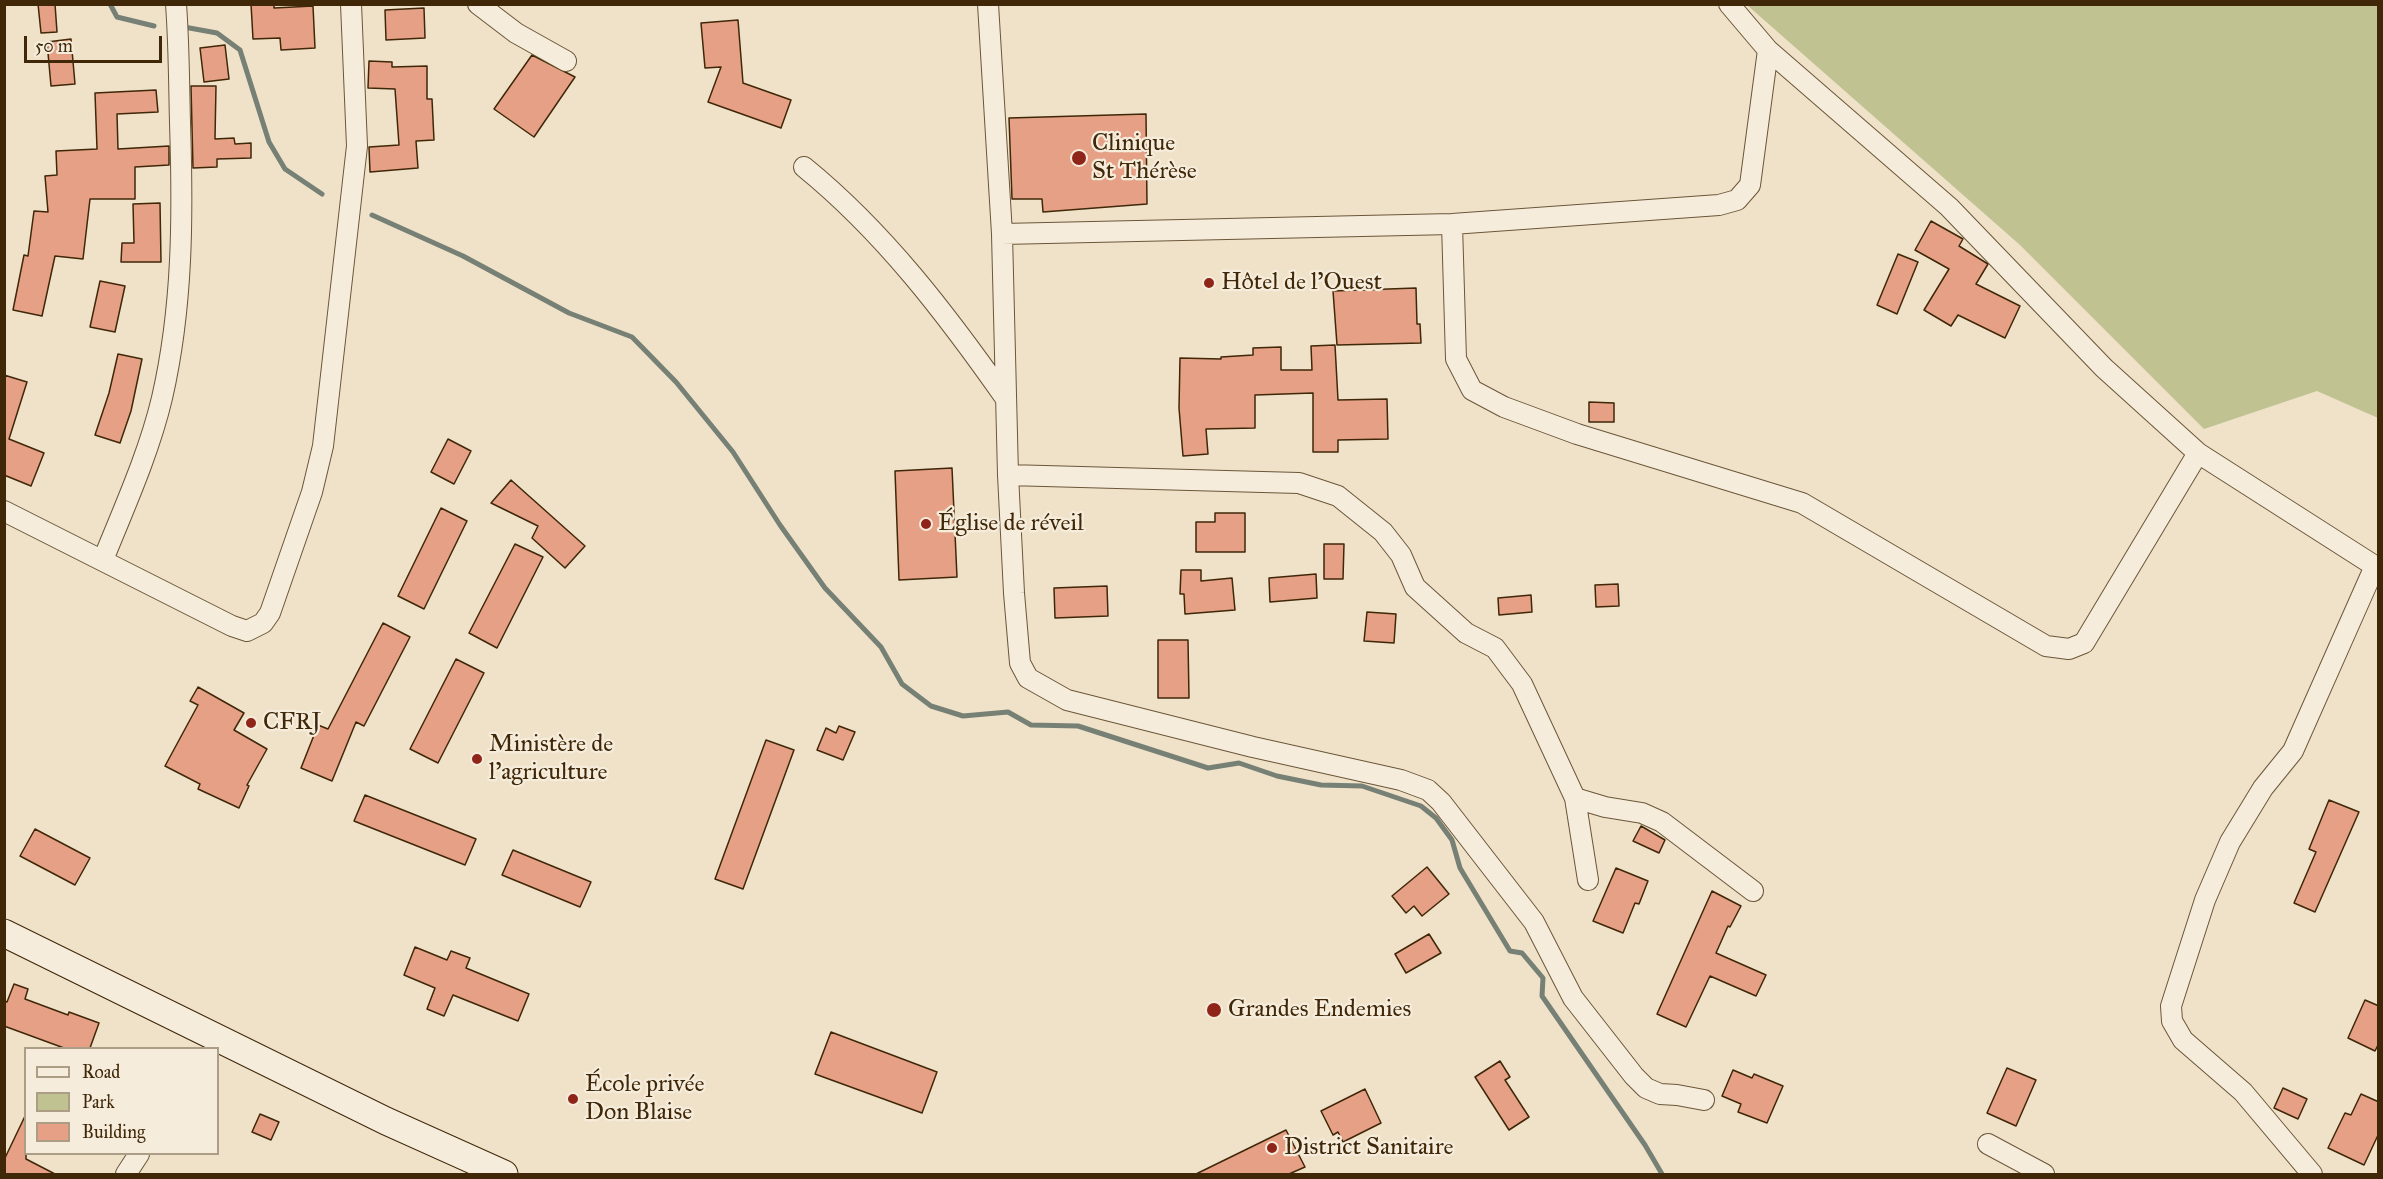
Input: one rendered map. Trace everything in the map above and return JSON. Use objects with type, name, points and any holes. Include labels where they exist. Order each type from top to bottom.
[{"type":"main road","points":[[4,933],[208,1041],[504,1174]]},
{"type":"street","points":[[103,560],[148,441],[161,401],[171,355],[181,251],[182,203],[176,4]]},
{"type":"street","points":[[4,510],[191,606],[247,631],[263,623],[270,613],[306,510],[322,446],[357,146],[351,4]]},
{"type":"street","points":[[478,4],[516,33],[566,60]]},
{"type":"street","points":[[988,4],[1002,234],[1008,475],[1020,663],[1028,678],[1067,700],[1252,747],[1401,780],[1428,790],[1452,816],[1534,922],[1573,998],[1634,1076],[1646,1088],[1660,1094],[1704,1100]]},
{"type":"street","points":[[1729,4],[1767,50],[1949,207],[2104,368],[2198,453],[2377,567],[2293,751],[2263,788],[2230,842],[2205,900],[2171,1006],[2172,1021],[2183,1040],[2243,1092],[2312,1174]]},
{"type":"street","points":[[1002,234],[1452,224],[1719,205],[1737,200],[1750,185],[1767,50]]},
{"type":"street","points":[[804,167],[837,194],[869,226],[968,344],[1006,399]]},
{"type":"street","points":[[1452,224],[1456,359],[1472,390],[1504,407],[1576,434],[1802,503],[2046,646],[2069,649],[2084,643],[2198,453]]},
{"type":"street","points":[[1008,475],[1299,483],[1338,496],[1383,532],[1401,555],[1415,587],[1431,604],[1466,633],[1495,648],[1522,684],[1575,798],[1588,880]]},
{"type":"street","points":[[1575,798],[1605,807],[1642,813],[1662,822],[1753,891]]},
{"type":"street","points":[[1988,1144],[2044,1174]]},
{"type":"street","points":[[126,1174],[138,1155]]},
{"type":"green space","points":[[1747,5],[2378,5],[2378,418],[2317,391],[2204,429],[2020,245]]},
{"type":"building","points":[[38,4],[55,4],[57,32],[41,33]]},
{"type":"building","points":[[251,4],[274,4],[274,8],[313,6],[315,48],[281,50],[280,38],[253,39]]},
{"type":"building","points":[[424,8],[425,38],[386,40],[385,10]]},
{"type":"building","points":[[738,20],[743,83],[791,100],[781,128],[708,102],[721,67],[705,68],[701,23]]},
{"type":"building","points":[[71,39],[75,84],[51,86],[47,42]]},
{"type":"building","points":[[225,45],[229,79],[204,82],[200,48]]},
{"type":"building","points":[[532,55],[575,77],[534,137],[494,109]]},
{"type":"building","points":[[369,61],[392,62],[392,67],[427,66],[427,99],[432,99],[434,140],[416,141],[418,168],[370,172],[369,147],[399,145],[395,89],[368,88]]},
{"type":"building","points":[[191,86],[216,86],[215,139],[234,138],[235,144],[251,143],[251,158],[217,159],[217,167],[193,168]]},
{"type":"building","points":[[156,90],[158,112],[117,114],[118,149],[169,146],[169,165],[135,167],[135,199],[90,199],[83,259],[55,256],[42,316],[13,310],[24,255],[28,256],[34,211],[48,212],[45,176],[57,175],[56,151],[97,149],[95,93]]},
{"type":"building","name":"Clinique St Thérèse","points":[[1146,114],[1147,204],[1043,212],[1042,199],[1012,199],[1009,118]]},
{"type":"building","points":[[160,203],[161,262],[121,262],[122,243],[134,243],[133,204]]},
{"type":"building","points":[[1931,221],[1963,239],[1959,246],[1988,264],[1976,284],[2020,306],[2005,338],[1958,315],[1951,326],[1924,310],[1949,269],[1915,250]]},
{"type":"building","points":[[1898,254],[1918,262],[1897,314],[1877,305]]},
{"type":"building","points":[[100,281],[125,286],[115,332],[90,327]]},
{"type":"building","points":[[1416,288],[1417,324],[1420,324],[1421,343],[1337,345],[1333,291]]},
{"type":"building","points":[[1335,345],[1338,400],[1387,399],[1388,439],[1338,440],[1338,452],[1313,452],[1313,393],[1255,395],[1255,428],[1206,429],[1208,454],[1183,456],[1179,408],[1180,358],[1221,359],[1221,357],[1253,355],[1253,348],[1281,347],[1281,370],[1312,370],[1311,346]]},
{"type":"building","points":[[118,354],[142,359],[131,411],[120,443],[95,435],[109,393]]},
{"type":"building","points":[[4,375],[27,382],[9,439],[44,453],[31,486],[4,475]]},
{"type":"building","points":[[1589,402],[1614,403],[1614,422],[1589,422]]},
{"type":"building","points":[[448,439],[471,451],[454,484],[431,472]]},
{"type":"building","name":"Église de réveil","points":[[952,468],[957,577],[899,580],[895,471]]},
{"type":"building","points":[[511,480],[585,546],[565,568],[532,538],[538,526],[491,503]]},
{"type":"building","points":[[441,508],[467,521],[424,609],[398,596]]},
{"type":"building","points":[[1215,513],[1245,513],[1245,552],[1196,552],[1196,522],[1215,522]]},
{"type":"building","points":[[515,544],[543,557],[497,648],[469,633]]},
{"type":"building","points":[[1324,544],[1344,544],[1343,579],[1324,579]]},
{"type":"building","points":[[1181,570],[1201,570],[1201,581],[1232,578],[1235,610],[1185,614],[1184,594],[1180,594]]},
{"type":"building","points":[[1316,574],[1317,598],[1270,602],[1269,578]]},
{"type":"building","points":[[1618,584],[1619,606],[1596,607],[1595,585]]},
{"type":"building","points":[[1107,586],[1108,616],[1055,618],[1054,588]]},
{"type":"building","points":[[1531,595],[1532,612],[1499,615],[1498,598]]},
{"type":"building","points":[[1367,612],[1396,614],[1394,643],[1364,641]]},
{"type":"building","points":[[383,623],[410,637],[364,726],[356,722],[332,781],[301,768],[318,725],[328,729]]},
{"type":"building","points":[[1158,640],[1188,640],[1189,698],[1158,698]]},
{"type":"building","points":[[456,659],[484,673],[438,763],[410,749]]},
{"type":"building","points":[[198,687],[244,713],[234,730],[267,749],[247,785],[249,786],[239,808],[198,789],[200,784],[165,766],[198,705],[190,701]]},
{"type":"building","points":[[839,726],[855,732],[843,760],[817,750],[826,728],[836,733]]},
{"type":"building","points":[[766,740],[794,750],[743,889],[715,879]]},
{"type":"building","points":[[365,795],[476,839],[465,865],[354,821]]},
{"type":"building","points":[[2329,800],[2359,812],[2315,912],[2294,903],[2316,852],[2309,849]]},
{"type":"building","points":[[1641,826],[1665,840],[1659,853],[1633,841]]},
{"type":"building","points":[[35,829],[90,858],[75,885],[20,856]]},
{"type":"building","points":[[513,850],[591,882],[580,907],[502,875]]},
{"type":"building","points":[[1427,867],[1449,894],[1422,916],[1414,906],[1406,913],[1392,896]]},
{"type":"building","points":[[1616,868],[1648,881],[1639,904],[1635,903],[1623,933],[1593,921]]},
{"type":"building","points":[[1712,891],[1741,906],[1730,927],[1728,926],[1716,953],[1766,975],[1756,996],[1710,976],[1686,1027],[1657,1014]]},
{"type":"building","points":[[1429,934],[1441,953],[1406,973],[1395,954]]},
{"type":"building","points":[[415,947],[447,960],[451,951],[470,958],[466,968],[529,994],[518,1021],[453,995],[444,1016],[427,1009],[435,988],[404,975]]},
{"type":"building","points":[[14,984],[28,989],[25,999],[68,1015],[69,1012],[99,1023],[90,1047],[61,1047],[4,1026],[4,1001],[7,1002]]},
{"type":"building","points":[[2365,1000],[2379,1006],[2379,1043],[2375,1051],[2348,1038]]},
{"type":"building","points":[[831,1032],[937,1072],[922,1113],[815,1074]]},
{"type":"building","points":[[1500,1061],[1510,1077],[1505,1080],[1529,1117],[1509,1130],[1475,1077]]},
{"type":"building","points":[[2007,1068],[2036,1080],[2016,1126],[1987,1113]]},
{"type":"building","points":[[1733,1070],[1752,1078],[1754,1074],[1783,1086],[1767,1123],[1738,1112],[1741,1104],[1722,1096]]},
{"type":"building","points":[[2283,1088],[2307,1099],[2298,1119],[2274,1108]]},
{"type":"building","points":[[1365,1089],[1381,1123],[1343,1142],[1338,1132],[1333,1135],[1321,1111]]},
{"type":"building","points":[[2361,1094],[2379,1102],[2379,1133],[2364,1165],[2328,1148],[2345,1113],[2351,1115]]},
{"type":"building","points":[[260,1114],[279,1122],[271,1140],[252,1132]]},
{"type":"building","points":[[24,1118],[24,1155],[26,1159],[55,1174],[4,1174],[4,1160]]},
{"type":"building","name":"District Sanitaire","points":[[1286,1130],[1305,1167],[1289,1174],[1196,1174]]},
{"type":"waterway","points":[[110,4],[117,17],[154,26]]},
{"type":"waterway","points":[[184,27],[217,33],[240,50],[269,142],[285,169],[322,194]]},
{"type":"waterway","points":[[372,215],[463,256],[569,313],[632,337],[676,382],[733,452],[780,525],[825,588],[881,647],[902,684],[931,706],[963,716],[1008,712],[1031,725],[1078,726],[1208,768],[1239,763],[1277,776],[1321,785],[1362,786],[1421,806],[1436,818],[1452,840],[1460,868],[1510,951],[1522,953],[1543,978],[1542,996],[1645,1145],[1662,1174]]},
{"type":"place","name":"Clinique St Thérèse","points":[[1079,158]]},
{"type":"place","name":"Hôtel de l'Ouest","points":[[1209,283]]},
{"type":"place","name":"Église de réveil","points":[[926,524]]},
{"type":"place","name":"CFRJ","points":[[251,723]]},
{"type":"place","name":"Ministère de l'agriculture","points":[[477,759]]},
{"type":"place","name":"Grandes Endemies","points":[[1214,1010]]},
{"type":"place","name":"École privée Don Blaise","points":[[573,1099]]},
{"type":"place","name":"District Sanitaire","points":[[1272,1148]]}]
